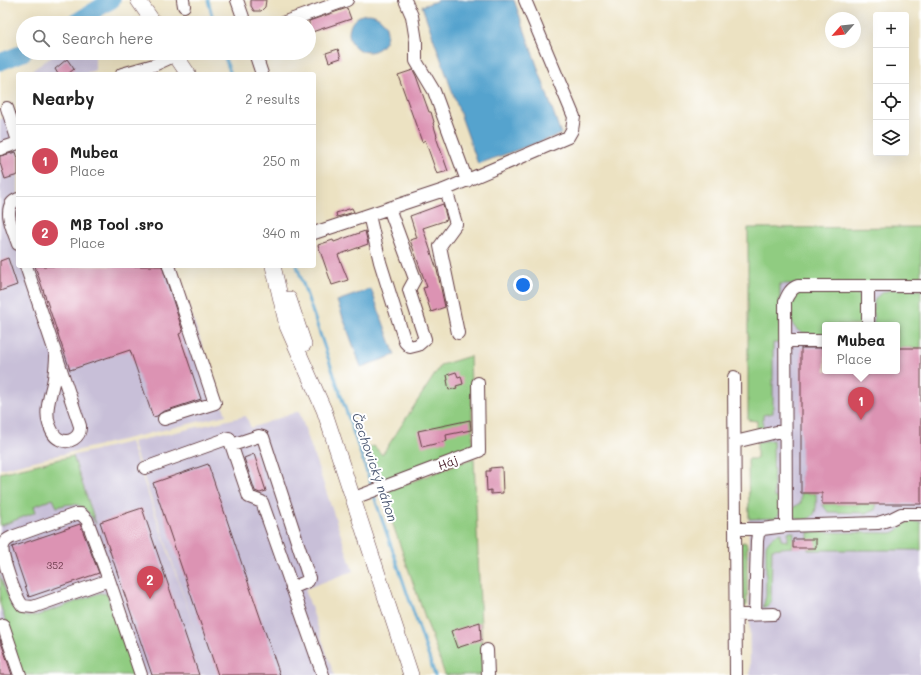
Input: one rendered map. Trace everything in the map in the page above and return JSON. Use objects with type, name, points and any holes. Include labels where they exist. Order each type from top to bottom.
[{"type":"main road","points":[[138,0],[149,16]]},
{"type":"main road","points":[[179,60],[187,72]]},
{"type":"main road","points":[[273,268],[287,326],[324,410]]},
{"type":"main road","points":[[277,268],[317,382],[324,410],[412,675]]},
{"type":"street","points":[[237,0],[243,16]]},
{"type":"street","points":[[302,16],[347,0]]},
{"type":"street","points":[[405,0],[412,16],[416,41],[416,61],[434,91],[466,180]]},
{"type":"street","points":[[316,232],[446,189],[568,137],[572,130],[574,118],[525,0]]},
{"type":"street","points":[[129,72],[164,60]]},
{"type":"street","points":[[257,60],[261,72]]},
{"type":"street","points":[[8,107],[16,135]]},
{"type":"street","points":[[0,149],[16,143]]},
{"type":"street","points":[[446,189],[456,224],[440,246],[458,333]]},
{"type":"street","points":[[16,200],[10,206],[9,214],[16,237]]},
{"type":"street","points":[[369,215],[380,262],[405,342],[410,347],[418,345],[425,339],[409,290],[414,279],[389,208]]},
{"type":"street","points":[[27,268],[80,426],[78,436],[68,441],[59,439],[54,435],[48,418],[56,356]]},
{"type":"street","points":[[164,419],[215,403],[170,268]]},
{"type":"street","points":[[786,526],[785,301],[788,293],[794,287],[798,286],[921,286]]},
{"type":"street","points":[[868,286],[868,322]]},
{"type":"street","points":[[391,295],[409,290]]},
{"type":"street","points":[[785,341],[822,341]]},
{"type":"street","points":[[734,377],[736,675]]},
{"type":"street","name":"Háj","points":[[354,498],[479,451],[478,383]]},
{"type":"street","points":[[735,442],[785,430]]},
{"type":"street","points":[[232,445],[259,436],[263,438],[310,578],[308,582],[292,588]]},
{"type":"street","points":[[144,468],[229,438],[249,498],[262,502],[323,675]]},
{"type":"street","points":[[108,580],[33,607],[25,607],[21,605],[18,599],[3,556],[3,545],[5,541],[12,537],[76,514],[81,514],[87,520],[108,580],[141,675]]},
{"type":"street","points":[[736,529],[878,523],[901,514],[921,514]]},
{"type":"street","points":[[755,614],[757,541],[758,534],[762,529]]},
{"type":"street","points":[[736,615],[774,614]]},
{"type":"street","points":[[1,625],[20,675]]},
{"type":"street","points":[[487,650],[488,675]]},
{"type":"shaded area","points":[[47,60],[95,60],[95,70],[90,72],[30,72]]},
{"type":"shaded area","points":[[16,114],[16,268],[176,268],[226,415],[0,469],[0,119]]},
{"type":"shaded area","points":[[748,228],[921,228],[921,675],[750,675],[748,459],[757,459],[757,421],[748,420]]},
{"type":"shaded area","points":[[299,411],[353,571],[305,589],[334,675],[0,675],[0,473],[130,442],[201,647],[132,442],[246,416],[251,428]]},
{"type":"green space","points":[[921,227],[921,283],[780,284],[780,341],[778,343],[773,343],[773,413],[763,415],[763,429],[757,431],[757,421],[748,420],[748,228]]},
{"type":"green space","points":[[902,289],[921,290],[921,348],[900,348],[900,322],[874,322],[874,302],[877,297],[888,291]]},
{"type":"green space","points":[[800,290],[853,290],[862,301],[862,321],[822,322],[822,334],[808,334],[799,331],[791,322],[789,313],[791,299]]},
{"type":"green space","points":[[470,356],[473,447],[380,484],[368,448],[374,446],[382,455],[441,365]]},
{"type":"green space","points":[[773,440],[774,497],[780,499],[780,513],[776,518],[749,519],[748,459],[757,459],[757,442]]},
{"type":"green space","points":[[73,456],[96,524],[81,506],[71,504],[57,507],[53,499],[34,506],[36,512],[0,526],[0,473]]},
{"type":"green space","points":[[474,458],[483,675],[445,675],[382,493]]},
{"type":"green space","points":[[801,493],[816,493],[815,512],[808,519],[804,520],[796,518],[792,511],[794,507],[801,503]]},
{"type":"green space","points":[[822,504],[877,504],[875,510],[867,513],[828,512]]},
{"type":"green space","points":[[907,522],[921,522],[921,550],[808,550],[808,532],[891,533],[897,531]]},
{"type":"green space","points":[[788,532],[794,532],[793,547],[772,549],[771,602],[768,607],[763,607],[766,596],[766,545],[772,538],[781,533],[781,540],[788,541]]},
{"type":"green space","points":[[744,542],[747,546],[747,605],[742,607],[736,600],[736,552],[741,543]]},
{"type":"green space","points":[[0,575],[11,606],[19,614],[27,617],[39,615],[100,593],[107,594],[135,675],[21,675],[15,650],[0,604]]},
{"type":"water","points":[[439,0],[514,0],[561,134],[478,164],[422,6]]},
{"type":"water","points":[[364,14],[372,14],[384,23],[387,33],[384,43],[378,49],[372,52],[364,52],[352,43],[349,37],[349,29],[358,17]]},
{"type":"water","points":[[371,289],[395,355],[361,367],[337,301]]},
{"type":"building","points":[[251,0],[266,0],[265,7],[261,11],[254,11],[251,6]]},
{"type":"building","points":[[347,8],[351,19],[316,31],[316,19]]},
{"type":"building","points":[[338,49],[341,58],[329,62],[326,53]]},
{"type":"building","points":[[68,60],[74,69],[70,72],[57,72],[55,69]]},
{"type":"building","points":[[413,70],[429,112],[431,112],[436,137],[448,171],[437,174],[425,140],[422,142],[398,75]]},
{"type":"building","points":[[16,152],[16,176],[5,179],[0,163],[0,156]]},
{"type":"building","points":[[443,204],[447,220],[423,228],[437,270],[445,307],[431,312],[423,288],[427,287],[410,240],[417,238],[410,216]]},
{"type":"building","points":[[352,208],[354,212],[337,217],[336,213]]},
{"type":"building","points":[[365,231],[368,244],[338,255],[348,280],[332,285],[318,245],[333,240],[334,242]]},
{"type":"building","points":[[8,258],[17,285],[0,291],[0,261]]},
{"type":"building","points":[[36,268],[163,268],[183,332],[179,334],[201,399],[162,412],[153,417],[130,350],[70,370]]},
{"type":"building","points":[[801,348],[822,348],[822,374],[900,374],[900,348],[921,348],[921,504],[822,504],[822,493],[801,493]]},
{"type":"building","points":[[456,372],[458,377],[461,376],[463,384],[456,386],[457,388],[449,390],[447,375]]},
{"type":"building","points":[[470,420],[471,430],[446,435],[447,441],[422,447],[418,431]]},
{"type":"building","points":[[254,454],[266,491],[260,493],[255,491],[244,458]]},
{"type":"building","points":[[208,464],[280,675],[218,675],[153,483]]},
{"type":"building","points":[[502,467],[503,493],[491,494],[491,490],[487,491],[486,471],[490,471],[490,468]]},
{"type":"building","points":[[142,508],[199,675],[152,675],[100,522]]},
{"type":"building","points":[[80,524],[99,573],[29,597],[12,547]]},
{"type":"building","points":[[793,539],[816,539],[816,548],[793,548]]},
{"type":"building","points":[[480,622],[481,640],[457,648],[451,631]]},
{"type":"building","points":[[0,639],[12,675],[0,675]]},
{"type":"waterway","points":[[86,16],[112,0]]},
{"type":"waterway","name":"Čechovický náhon","points":[[208,0],[212,16]]},
{"type":"waterway","points":[[0,62],[16,56]]},
{"type":"waterway","name":"Čechovický náhon","points":[[226,60],[230,72]]},
{"type":"waterway","name":"Čechovický náhon","points":[[298,268],[372,487]]},
{"type":"waterway","name":"Čechovický náhon","points":[[373,493],[435,675]]},
{"type":"place","name":"Mubea","points":[[861,420]]},
{"type":"place","name":"MB Tool .sro","points":[[150,599]]}]
